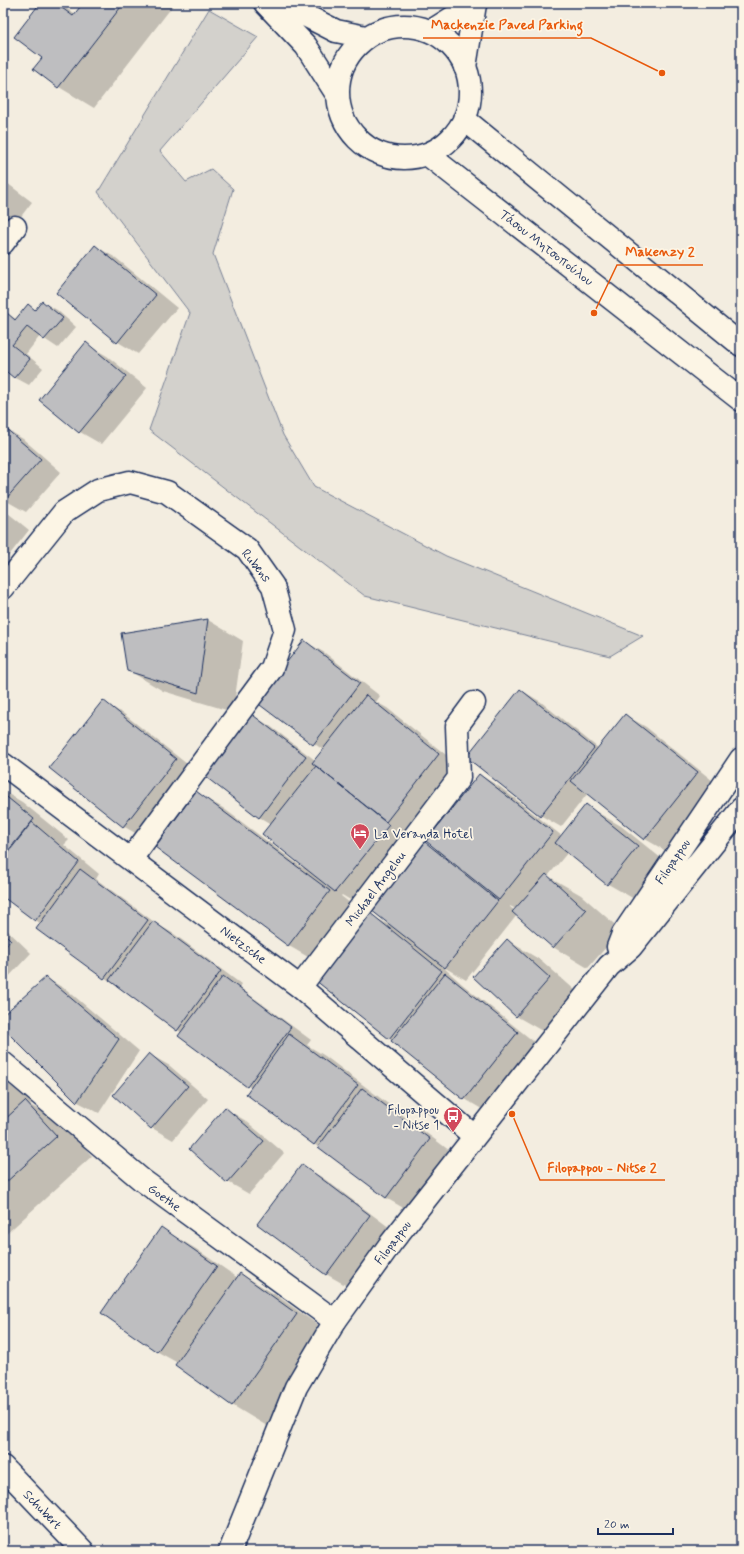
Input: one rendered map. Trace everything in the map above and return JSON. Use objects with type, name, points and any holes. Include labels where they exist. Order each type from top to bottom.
[{"type":"street","points":[[265,3],[306,46],[338,96]]},
{"type":"street","points":[[281,3],[336,31],[366,37]]},
{"type":"street","points":[[431,31],[476,4]]},
{"type":"street","points":[[465,67],[476,4]]},
{"type":"street","points":[[409,26],[431,31],[445,40],[457,52],[465,67],[470,84],[469,102],[464,119],[455,134],[442,146],[427,154],[403,158],[379,153],[358,140],[344,120],[338,96],[339,79],[344,63],[353,49],[366,37],[386,28],[409,26]]},
{"type":"street","points":[[464,119],[741,345]]},
{"type":"street","name":"Τάσου Μητσοπούλου","points":[[427,154],[741,400]]},
{"type":"street","points":[[689,358],[737,403],[741,410]]},
{"type":"street","name":"Rubens","points":[[3,588],[64,512],[98,490],[130,482],[167,492],[246,549],[273,586],[285,630],[272,668],[131,859]]},
{"type":"street","name":"Michael Angelou","points":[[300,987],[459,778],[457,726],[474,703]]},
{"type":"street","name":"Filopappou","points":[[609,966],[624,934],[741,759]]},
{"type":"street","name":"Nietzsche","points":[[3,764],[300,987],[474,1136]]},
{"type":"street","name":"Filopappou","points":[[230,1551],[296,1387],[335,1321],[390,1243],[474,1136],[609,966],[631,947],[741,809]]},
{"type":"street","name":"Goethe","points":[[3,1063],[142,1180],[335,1321]]},
{"type":"street","name":"Schubert","points":[[3,1467],[83,1551]]},
{"type":"shaded area","points":[[209,9],[258,37],[160,151],[186,182],[211,169],[233,189],[213,254],[283,435],[314,487],[446,556],[643,636],[610,656],[365,596],[149,430],[190,313],[98,192]]},
{"type":"building","points":[[40,3],[55,3],[73,16],[83,3],[124,3],[58,88],[33,69],[42,58],[14,37]]},
{"type":"building","points":[[95,245],[156,295],[117,343],[56,293]]},
{"type":"building","points":[[42,301],[63,318],[44,340],[27,327],[12,345],[30,359],[14,378],[3,369],[3,315],[6,312],[15,320],[28,304],[35,310]]},
{"type":"building","points":[[86,342],[126,376],[79,433],[39,400]]},
{"type":"building","points":[[3,426],[41,459],[4,501],[3,500]]},
{"type":"building","points":[[208,619],[198,693],[127,671],[121,633]]},
{"type":"building","points":[[304,640],[360,683],[313,745],[256,702]]},
{"type":"building","points":[[520,689],[594,748],[540,816],[466,757]]},
{"type":"building","points":[[366,695],[439,754],[386,822],[312,763]]},
{"type":"building","points":[[103,700],[176,759],[123,827],[49,768]]},
{"type":"building","points":[[249,712],[306,756],[259,818],[202,774]]},
{"type":"building","points":[[625,714],[698,772],[644,840],[571,781]]},
{"type":"building","points":[[316,766],[389,825],[335,892],[262,834]]},
{"type":"building","points":[[479,774],[553,832],[499,900],[426,841]]},
{"type":"building","points":[[196,791],[330,891],[288,946],[155,847]]},
{"type":"building","points":[[3,794],[34,819],[3,857]]},
{"type":"building","points":[[586,804],[638,846],[607,885],[555,843]]},
{"type":"building","points":[[32,822],[79,862],[35,921],[3,897],[3,859]]},
{"type":"building","points":[[425,842],[498,901],[445,968],[371,910]]},
{"type":"building","points":[[80,869],[148,920],[104,979],[36,929]]},
{"type":"building","points":[[546,874],[586,910],[553,948],[512,912]]},
{"type":"building","points":[[369,912],[442,971],[389,1039],[315,980]]},
{"type":"building","points":[[153,921],[221,971],[177,1031],[109,980]]},
{"type":"building","points":[[3,932],[11,940],[3,949]]},
{"type":"building","points":[[507,939],[550,978],[516,1017],[473,977]]},
{"type":"building","points":[[445,973],[518,1032],[464,1100],[391,1041]]},
{"type":"building","points":[[223,976],[291,1027],[247,1087],[178,1036]]},
{"type":"building","points":[[46,977],[119,1039],[77,1102],[3,1028],[3,1015]]},
{"type":"building","points":[[289,1034],[358,1085],[314,1145],[246,1094]]},
{"type":"building","points":[[149,1053],[188,1086],[151,1129],[113,1095]]},
{"type":"building","points":[[362,1088],[430,1139],[386,1198],[318,1147]]},
{"type":"building","points":[[25,1101],[57,1136],[3,1185],[3,1121]]},
{"type":"building","points":[[225,1107],[264,1141],[227,1183],[189,1149]]},
{"type":"building","points":[[302,1164],[370,1215],[326,1275],[257,1224]]},
{"type":"building","points":[[161,1227],[217,1266],[157,1352],[101,1313]]},
{"type":"building","points":[[240,1273],[297,1314],[232,1406],[175,1365]]},
{"type":"place","name":"Mackenzie Paved Parking","points":[[662,73]]},
{"type":"place","name":"Makenzy 2","points":[[594,313]]},
{"type":"place","name":"La Veranda Hotel","points":[[360,850]]},
{"type":"place","name":"Filopappou - Nitse 2","points":[[512,1114]]},
{"type":"place","name":"Filopappou - Nitse 1","points":[[453,1133]]}]
